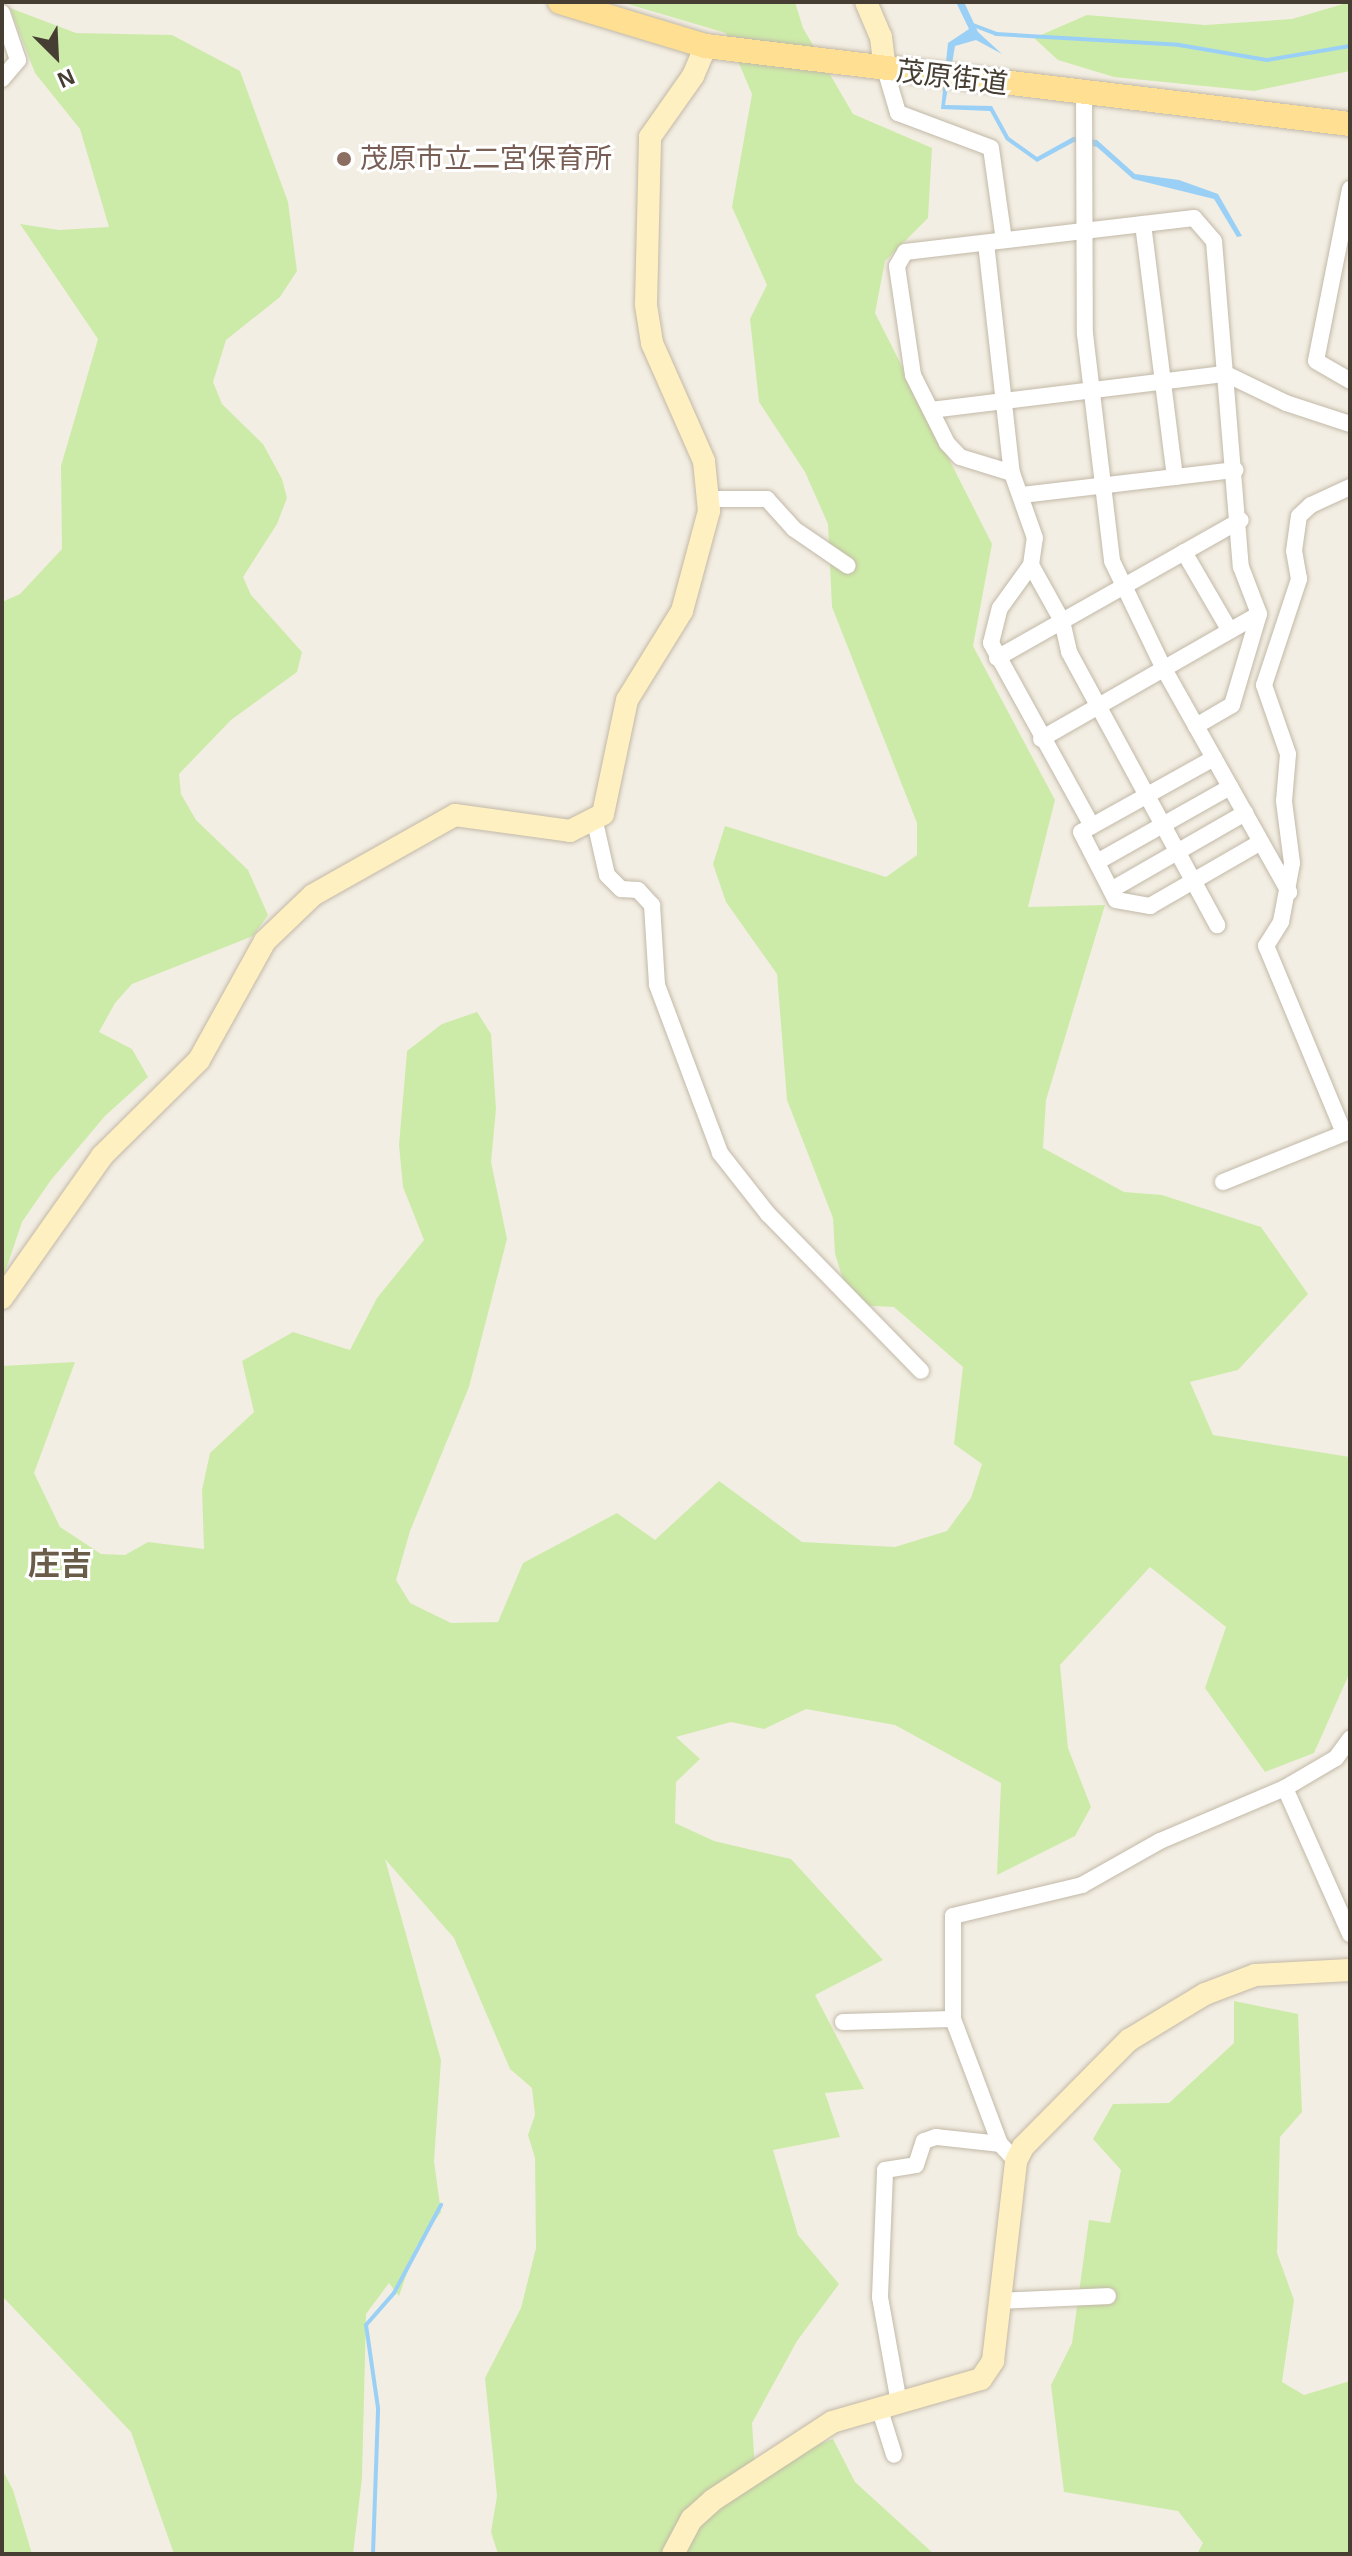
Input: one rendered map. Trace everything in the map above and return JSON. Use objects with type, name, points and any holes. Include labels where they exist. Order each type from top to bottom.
[{"type":"main road","name":"茂原街道","points":[[560,2],[706,46],[1350,124]]},
{"type":"street","points":[[866,2],[881,37],[885,69],[898,113],[991,148],[1004,240]]},
{"type":"street","points":[[2,13],[18,60],[2,79]]},
{"type":"street","points":[[2,1298],[102,1156],[199,1060],[265,941],[313,895],[455,815],[570,831],[595,822],[609,801],[627,700],[682,611],[710,499],[704,461],[652,343],[646,304],[650,137],[693,76],[706,46]]},
{"type":"street","points":[[1084,94],[1084,230],[1090,391],[1102,485],[1121,586],[1289,892]]},
{"type":"street","points":[[1350,189],[1316,361],[1350,381]]},
{"type":"street","points":[[1012,473],[960,457],[913,375],[897,266],[905,252],[1194,218],[1214,241],[1241,520],[1241,567],[1259,614],[1232,705],[1196,726]]},
{"type":"street","points":[[1143,224],[1175,477]]},
{"type":"street","points":[[986,243],[1012,473],[1035,538],[1031,565],[995,618],[991,643],[1041,739],[1092,826]]},
{"type":"street","points":[[931,410],[1226,374],[1286,403],[1350,424]]},
{"type":"street","points":[[1022,495],[1236,470]]},
{"type":"street","points":[[1223,1182],[1348,1135],[1266,946],[1275,937],[1289,892],[1292,863],[1284,801],[1288,754],[1264,685],[1299,579],[1294,551],[1299,516],[1311,505],[1350,487]]},
{"type":"street","points":[[710,499],[767,499],[794,529],[848,566]]},
{"type":"street","points":[[997,658],[1241,520]]},
{"type":"street","points":[[1184,552],[1230,631]]},
{"type":"street","points":[[1031,565],[1062,621],[1069,652],[1217,925]]},
{"type":"street","points":[[1041,739],[1259,614]]},
{"type":"street","points":[[1214,758],[1081,832],[1116,900],[1150,906],[1261,842]]},
{"type":"street","points":[[1097,862],[1230,787]]},
{"type":"street","points":[[1111,890],[1245,813]]},
{"type":"street","points":[[595,822],[607,875],[621,889],[638,890],[652,905],[657,985],[720,1153],[758,1202],[921,1371]]},
{"type":"street","points":[[1016,2161],[1000,2144],[953,2019],[953,1916],[1082,1885],[1160,1841],[1285,1788],[1336,1758],[1350,1739]]},
{"type":"street","points":[[1285,1788],[1350,1934]]},
{"type":"street","points":[[673,2554],[692,2519],[713,2500],[832,2422],[981,2379],[993,2361],[1016,2161],[1023,2147],[1111,2055],[1150,2025],[1255,1975],[1350,1970]]},
{"type":"street","points":[[843,2022],[953,2019]]},
{"type":"street","points":[[894,2455],[880,2297],[885,2170],[916,2165],[924,2141],[936,2137],[1000,2144]]},
{"type":"street","points":[[999,2301],[1108,2296]]},
{"type":"green space","points":[[621,2],[795,2],[803,28],[853,114],[932,148],[928,218],[885,261],[875,313],[992,544],[973,646],[1055,800],[1028,907],[1105,905],[1046,1100],[1043,1148],[1124,1192],[1162,1195],[1261,1227],[1308,1294],[1238,1370],[1190,1382],[1213,1435],[1350,1457],[1350,1672],[1314,1753],[1265,1772],[1205,1688],[1226,1627],[1150,1567],[1060,1665],[1068,1748],[1091,1807],[1075,1836],[997,1875],[1001,1783],[895,1725],[806,1709],[764,1729],[731,1722],[676,1737],[700,1759],[676,1782],[675,1823],[714,1841],[791,1859],[883,1960],[815,1995],[864,2089],[825,2093],[840,2137],[773,2150],[798,2235],[839,2284],[797,2341],[752,2423],[755,2469],[833,2439],[855,2482],[934,2554],[498,2554],[491,2532],[497,2496],[485,2378],[521,2308],[536,2248],[535,2158],[528,2135],[535,2115],[532,2088],[510,2069],[454,1938],[385,1859],[441,2060],[434,2161],[441,2212],[416,2247],[399,2296],[389,2283],[366,2314],[362,2478],[353,2554],[174,2554],[131,2432],[2,2296],[2,1366],[75,1362],[34,1473],[60,1527],[101,1554],[125,1555],[148,1542],[204,1549],[202,1490],[210,1453],[254,1412],[242,1361],[293,1332],[350,1350],[377,1298],[424,1240],[403,1187],[399,1145],[407,1051],[442,1024],[477,1012],[491,1034],[496,1109],[491,1162],[507,1239],[469,1387],[410,1531],[396,1580],[410,1603],[451,1623],[498,1622],[523,1563],[617,1513],[655,1540],[719,1481],[802,1542],[895,1547],[947,1531],[971,1498],[982,1464],[954,1444],[963,1367],[894,1307],[851,1305],[835,1254],[833,1218],[787,1100],[777,974],[726,902],[713,864],[725,826],[886,877],[917,855],[917,823],[832,607],[828,524],[805,472],[759,402],[750,319],[767,285],[732,207],[752,94],[726,33]]},
{"type":"green space","points":[[1350,2],[1350,71],[1254,91],[1114,77],[1058,60],[1034,38],[1087,15],[1205,25],[1292,19]]},
{"type":"green space","points":[[10,8],[76,33],[172,35],[240,71],[288,202],[297,271],[280,297],[226,340],[213,382],[222,404],[263,444],[282,479],[287,498],[277,524],[243,577],[251,595],[302,652],[297,672],[231,720],[179,774],[181,794],[196,820],[248,870],[268,915],[253,936],[132,984],[115,1003],[99,1032],[132,1049],[148,1077],[105,1116],[51,1180],[22,1222],[2,1281],[2,602],[20,594],[62,549],[61,466],[98,339],[20,224],[59,230],[109,227],[80,129],[35,73]]},
{"type":"green space","points":[[1234,2001],[1298,2014],[1302,2112],[1280,2137],[1277,2253],[1294,2300],[1282,2382],[1304,2395],[1350,2381],[1350,2554],[1197,2554],[1203,2543],[1178,2511],[1064,2492],[1051,2385],[1072,2343],[1089,2220],[1110,2223],[1121,2170],[1093,2139],[1113,2104],[1169,2103],[1234,2043]]},
{"type":"green space","points":[[2,2469],[13,2490],[32,2554],[2,2554]]},
{"type":"water","points":[[956,2],[964,2],[978,32],[1002,54],[976,40],[955,46],[945,105],[992,106],[1009,137],[1037,157],[1073,137],[1097,140],[1135,174],[1179,180],[1218,194],[1242,236],[1237,237],[1214,199],[1133,179],[1097,147],[1074,142],[1037,162],[1006,140],[990,111],[941,109],[948,43],[969,29]]},
{"type":"waterway","points":[[973,25],[996,34],[1179,45],[1267,60],[1350,46]]},
{"type":"waterway","points":[[373,2554],[378,2408],[366,2325],[394,2293],[441,2205]]},
{"type":"place","name":"茂原市立二宮保育所","points":[[344,159]]},
{"type":"district","name":"庄吉","points":[[60,1564]]}]
